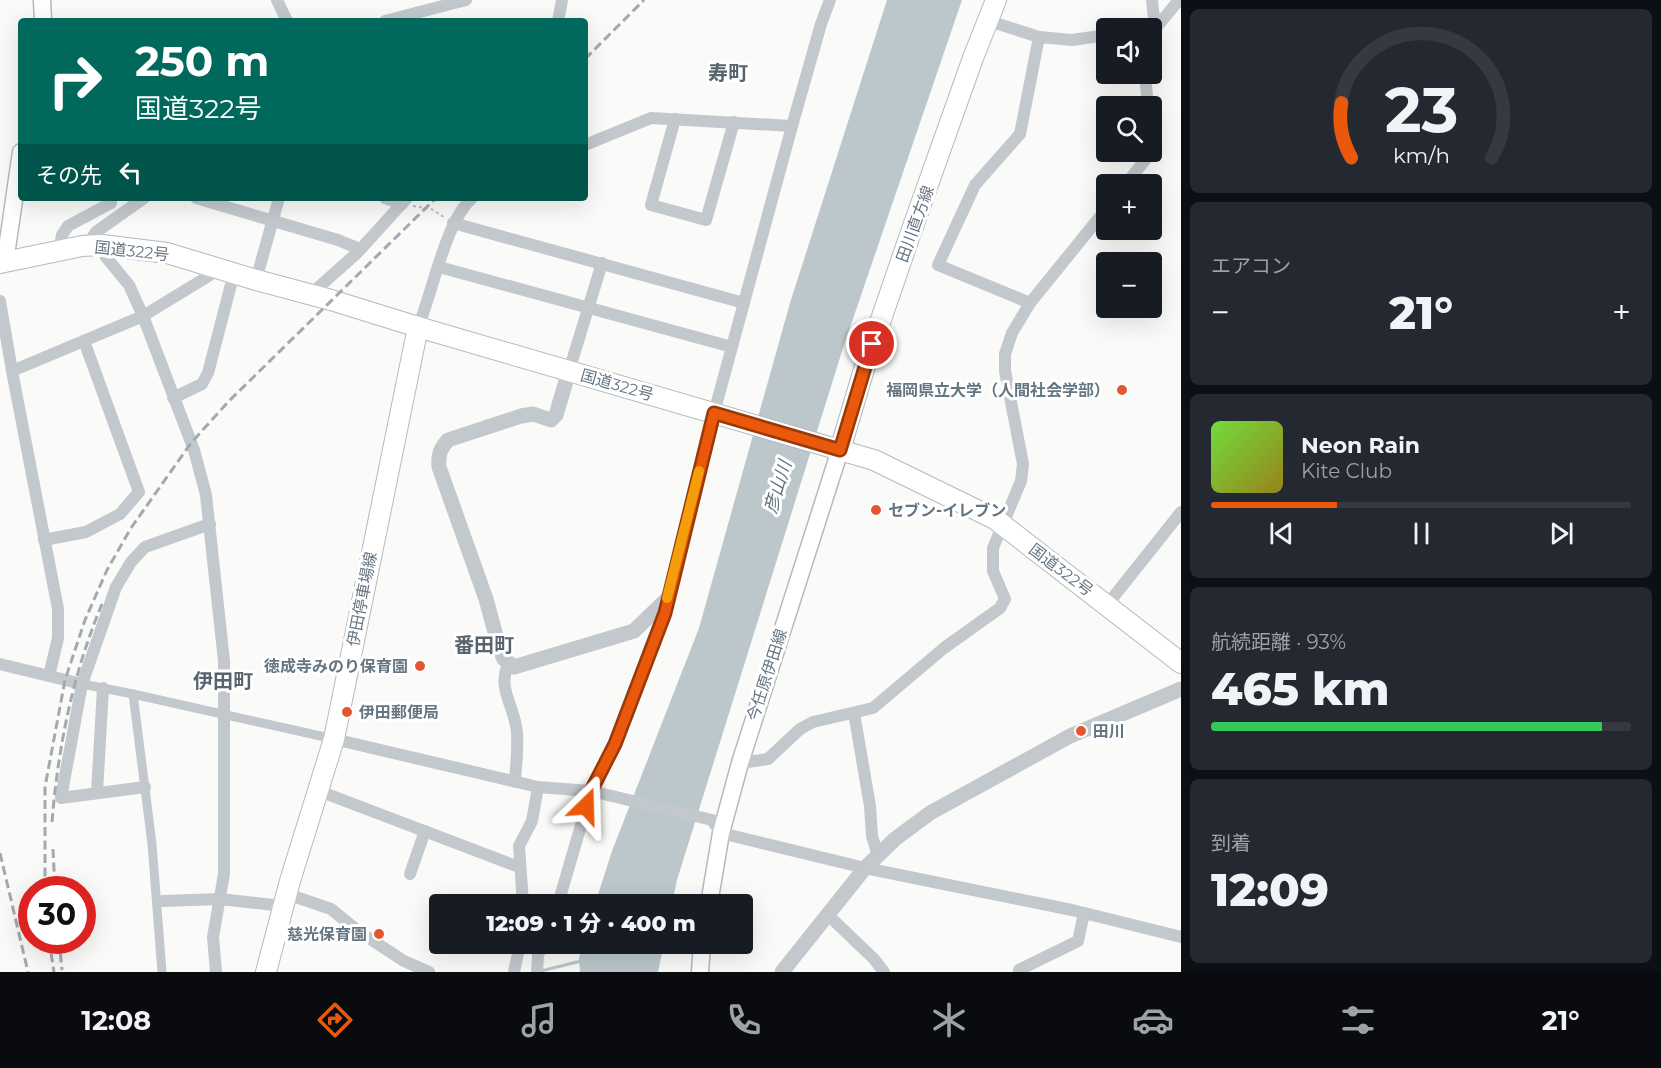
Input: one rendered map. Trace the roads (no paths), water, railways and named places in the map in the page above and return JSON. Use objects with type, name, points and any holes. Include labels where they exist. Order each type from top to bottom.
[{"type":"main road","points":[[42,0],[43,18]]},
{"type":"main road","name":"田川直方線","points":[[832,448],[865,366],[996,0]]},
{"type":"main road","points":[[3,262],[18,170]]},
{"type":"main road","name":"国道322号","points":[[3,262],[97,245],[167,253],[874,460],[1001,524],[1181,663]]},
{"type":"main road","name":"伊田停車場線","points":[[266,972],[285,900],[334,740],[418,327]]},
{"type":"main road","name":"今任原伊田線","points":[[710,894],[717,827],[740,763],[832,448]]},
{"type":"main road","points":[[700,972],[701,954]]},
{"type":"street","points":[[277,0],[285,18]]},
{"type":"street","points":[[397,18],[466,0]]},
{"type":"street","points":[[559,18],[562,0]]},
{"type":"street","points":[[561,894],[594,792],[615,744],[665,613],[667,598],[720,414],[732,347],[792,126],[830,0]]},
{"type":"street","points":[[1152,0],[1153,18]]},
{"type":"street","points":[[1162,19],[1179,0]]},
{"type":"street","points":[[988,21],[1039,37],[1072,40],[1096,37]]},
{"type":"street","points":[[1030,303],[938,265],[975,185],[1020,134],[1039,37]]},
{"type":"street","points":[[588,144],[651,118],[792,126]]},
{"type":"street","points":[[675,119],[651,204],[706,220],[734,122]]},
{"type":"street","points":[[1134,174],[1143,162]]},
{"type":"street","points":[[140,201],[93,236],[97,245],[129,285],[143,316],[194,450],[206,495],[224,660],[224,874],[213,937],[216,972]]},
{"type":"street","points":[[206,201],[338,240],[360,249]]},
{"type":"street","points":[[256,280],[278,201]]},
{"type":"street","points":[[311,294],[360,249],[404,201]]},
{"type":"street","points":[[418,327],[453,224],[463,206],[469,201]]},
{"type":"street","points":[[59,251],[62,235],[68,226],[111,203]]},
{"type":"street","points":[[740,763],[768,759],[800,729],[813,722],[873,708],[944,648],[1000,608],[1005,599],[993,571],[993,548],[1001,524],[1021,481],[1023,464],[1005,371],[1005,354],[1012,333],[1030,303],[1096,222]]},
{"type":"street","points":[[453,224],[744,303]]},
{"type":"street","points":[[602,263],[556,415],[551,420],[533,414],[521,416],[448,440],[438,456],[439,467],[486,599],[499,647],[508,664],[514,667],[521,666],[546,656],[634,630],[667,598]]},
{"type":"street","points":[[439,267],[732,347]]},
{"type":"street","points":[[12,371],[143,316],[227,271]]},
{"type":"street","points":[[173,398],[202,384],[208,373],[227,271]]},
{"type":"street","points":[[0,300],[58,609],[58,638],[49,676]]},
{"type":"street","points":[[44,540],[86,532],[120,514],[139,492],[84,341]]},
{"type":"street","points":[[1107,605],[1181,512]]},
{"type":"street","points":[[145,787],[61,798],[82,684],[116,588],[137,553],[155,543],[210,524]]},
{"type":"street","points":[[0,664],[538,787],[594,792],[865,868],[1084,913],[1181,937]]},
{"type":"street","points":[[508,664],[503,675],[503,684],[515,716],[517,735],[515,782]]},
{"type":"street","points":[[97,793],[103,688]]},
{"type":"street","points":[[782,972],[865,868],[895,839],[930,813],[1070,736],[1181,689]]},
{"type":"street","points":[[134,694],[152,844],[162,972]]},
{"type":"street","points":[[854,713],[870,806],[872,836],[878,856]]},
{"type":"street","points":[[522,894],[519,846],[532,821],[538,787]]},
{"type":"street","points":[[319,791],[519,867]]},
{"type":"street","points":[[410,874],[425,831]]},
{"type":"street","points":[[163,901],[285,900],[330,909],[394,955],[429,972]]},
{"type":"street","points":[[1019,970],[1078,941],[1084,913]]},
{"type":"street","points":[[828,915],[874,959],[884,972]]},
{"type":"street","points":[[514,972],[518,954]]},
{"type":"street","points":[[537,972],[538,954]]},
{"type":"water","name":"彦山川","points":[[887,0],[962,0],[843,348],[674,894],[598,894],[612,851],[699,628],[790,303]]},
{"type":"water","points":[[580,954],[662,954],[658,972],[580,972]]},
{"type":"waterway","points":[[541,971],[581,961]]},
{"type":"railway","points":[[588,56],[644,0]]},
{"type":"railway","points":[[45,876],[45,787],[65,680],[85,620],[107,570],[131,528],[191,443],[228,402],[433,201]]},
{"type":"railway","points":[[52,822],[58,766],[68,711],[83,657],[102,604]]},
{"type":"railway","points":[[53,849],[54,876]]},
{"type":"railway","points":[[0,853],[28,972]]},
{"type":"railway","points":[[51,954],[54,972]]},
{"type":"railway","points":[[60,954],[62,970]]},
{"type":"place","name":"福岡県立大学（人間社会学部）","points":[[1122,390]]},
{"type":"place","name":"セブン-イレブン","points":[[876,510]]},
{"type":"place","name":"徳成寺みのり保育園","points":[[420,666]]},
{"type":"place","name":"伊田郵便局","points":[[347,712]]},
{"type":"place","name":"田川","points":[[1081,731]]},
{"type":"place","name":"慈光保育園","points":[[379,934]]},
{"type":"district","name":"寿町","points":[[728,73]]},
{"type":"district","name":"番田町","points":[[484,645]]},
{"type":"district","name":"伊田町","points":[[223,681]]}]
